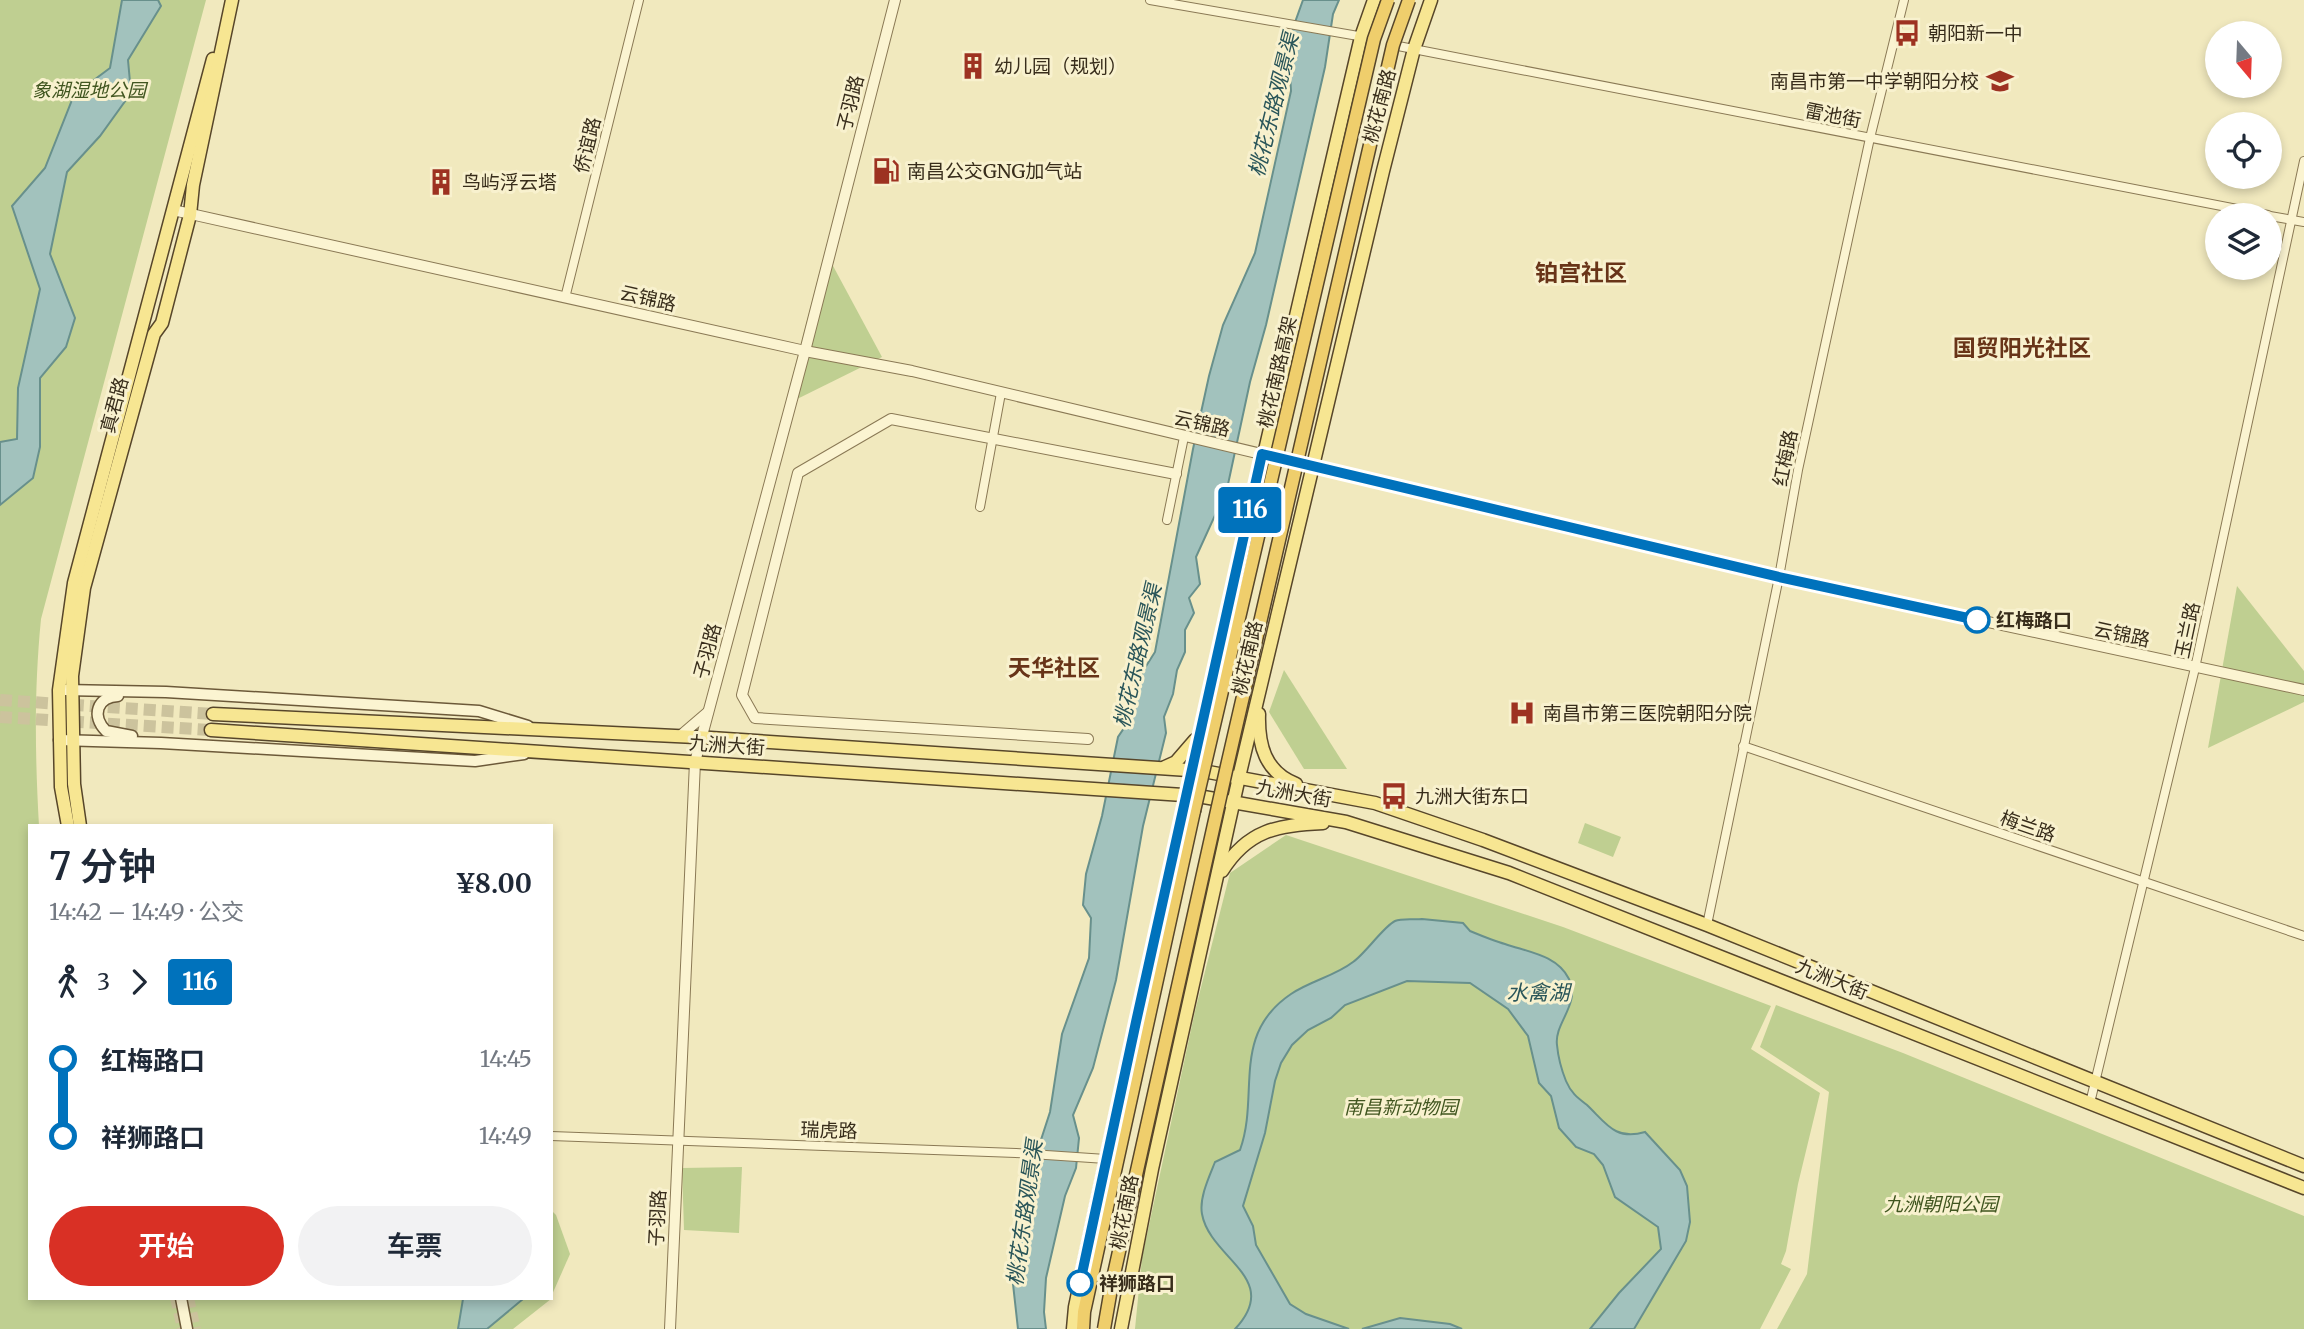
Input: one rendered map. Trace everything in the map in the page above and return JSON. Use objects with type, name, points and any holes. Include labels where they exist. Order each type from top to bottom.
[{"type":"highway","name":"桃花南路高架","points":[[1083,1329],[1084,1312],[1194,811],[1367,38],[1388,0]]},
{"type":"highway","points":[[1104,1329],[1227,766],[1393,45],[1409,0]]},
{"type":"main road","name":"真君路","points":[[68,824],[61,788],[59,740],[74,583],[218,39],[224,0]]},
{"type":"main road","name":"真君路","points":[[80,824],[74,784],[73,740],[65,690],[72,676],[84,588],[154,334],[162,323],[190,215],[193,185],[232,0]]},
{"type":"main road","name":"桃花南路","points":[[1073,1329],[1075,1307],[1192,770],[1256,453],[1367,38],[1374,0]]},
{"type":"main road","name":"桃花南路","points":[[1121,1329],[1152,1168],[1239,777],[1414,49],[1431,0]]},
{"type":"main road","points":[[65,690],[166,692],[479,711],[544,731]]},
{"type":"main road","points":[[161,743],[152,738],[106,731],[97,717],[97,709],[108,697],[166,692]]},
{"type":"main road","points":[[1259,692],[1262,750],[1266,761],[1278,774],[1293,784],[1375,803]]},
{"type":"main road","name":"九洲大街","points":[[212,715],[702,737],[1192,770],[1375,803],[1535,859],[1707,925],[2304,1166]]},
{"type":"main road","name":"九洲大街","points":[[211,730],[1186,795],[1346,822],[1510,873],[2304,1188]]},
{"type":"main road","points":[[1161,768],[1184,756],[1200,732]]},
{"type":"main road","points":[[59,740],[161,743],[475,761],[543,751]]},
{"type":"main road","points":[[1216,880],[1239,848],[1258,836],[1293,825],[1346,822]]},
{"type":"main road","points":[[181,1300],[187,1329]]},
{"type":"street","name":"侨谊路","points":[[565,298],[639,0]]},
{"type":"street","name":"子羽路","points":[[670,1329],[695,762],[895,0]]},
{"type":"street","points":[[1150,0],[1367,38]]},
{"type":"street","name":"红梅路","points":[[1707,925],[1779,577],[1798,470],[1870,138],[1904,0]]},
{"type":"street","name":"雷池街","points":[[1393,45],[2207,203]]},
{"type":"street","name":"玉兰路","points":[[2090,1103],[2195,668],[2304,161]]},
{"type":"street","name":"云锦路","points":[[173,210],[805,351],[912,371],[1779,577],[2304,690]]},
{"type":"street","name":"雷池街","points":[[2282,218],[2304,222]]},
{"type":"street","points":[[980,507],[1001,393]]},
{"type":"street","points":[[1088,739],[755,718],[741,695],[798,473],[891,419],[1176,474]]},
{"type":"street","points":[[1167,520],[1187,437]]},
{"type":"street","points":[[680,736],[709,712]]},
{"type":"street","name":"梅兰路","points":[[1743,746],[2304,936]]},
{"type":"street","name":"瑞虎路","points":[[553,1136],[1016,1153],[1106,1159]]},
{"type":"green space","name":"象湖湿地公园","points":[[0,0],[206,0],[41,619],[36,722],[39,824],[28,824],[28,1300],[550,1300],[513,1329],[0,1329]]},
{"type":"green space","points":[[825,251],[882,357],[785,405]]},
{"type":"green space","points":[[2237,586],[2304,671],[2304,702],[2208,748]]},
{"type":"green space","points":[[1284,670],[1347,769],[1304,769],[1269,712]]},
{"type":"green space","points":[[1585,823],[1621,837],[1613,857],[1578,843]]},
{"type":"green space","name":"南昌新动物园","points":[[1286,835],[1563,927],[1771,1006],[1751,1049],[1820,1093],[1781,1264],[1791,1269],[1760,1329],[1135,1329],[1142,1258],[1195,1011],[1230,873]]},
{"type":"green space","name":"九洲朝阳公园","points":[[1776,1005],[1903,1053],[2304,1216],[2304,1329],[1777,1329],[1807,1274],[1829,1092],[1760,1047]]},
{"type":"green space","points":[[742,1167],[739,1233],[684,1230],[682,1168]]},
{"type":"green space","points":[[553,1212],[556,1215],[570,1254],[553,1292]]},
{"type":"water","points":[[122,0],[158,0],[161,6],[128,60],[131,93],[100,136],[67,172],[50,254],[75,318],[66,347],[40,378],[40,447],[33,478],[0,505],[0,442],[17,439],[18,388],[40,289],[12,206],[45,168],[74,95],[110,68]]},
{"type":"water","name":"桃花东路观景渠","points":[[1303,0],[1339,0],[1333,14],[1325,67],[1227,489],[1196,557],[1200,584],[1189,598],[1194,613],[1185,630],[1185,652],[1164,717],[1166,733],[1143,826],[1116,980],[1093,1068],[1073,1115],[1079,1138],[1076,1168],[1065,1196],[1046,1278],[1046,1329],[1018,1329],[1013,1284],[1014,1253],[1025,1189],[1050,1112],[1062,1034],[1089,958],[1091,918],[1083,905],[1086,874],[1102,816],[1118,737],[1124,728],[1143,671],[1155,652],[1209,376],[1223,325],[1255,253],[1291,91],[1288,42]]},
{"type":"water","name":"水禽湖","points":[[1422,919],[1463,923],[1470,931],[1550,959],[1564,971],[1572,988],[1572,997],[1559,1029],[1557,1045],[1570,1089],[1612,1129],[1626,1134],[1645,1132],[1680,1170],[1687,1186],[1690,1222],[1686,1241],[1634,1329],[1590,1329],[1619,1293],[1661,1249],[1658,1227],[1615,1197],[1603,1165],[1594,1154],[1576,1147],[1559,1128],[1551,1096],[1539,1083],[1528,1036],[1508,1009],[1470,983],[1407,981],[1345,1005],[1331,1018],[1308,1030],[1292,1045],[1281,1063],[1275,1081],[1265,1133],[1243,1206],[1253,1226],[1256,1245],[1290,1304],[1306,1314],[1349,1329],[1235,1329],[1248,1311],[1251,1296],[1248,1282],[1208,1230],[1202,1214],[1202,1201],[1215,1162],[1240,1150],[1248,1108],[1253,1047],[1260,1028],[1272,1010],[1291,994],[1353,962],[1395,921]]},
{"type":"water","points":[[463,1300],[522,1300],[487,1329],[458,1329]]},
{"type":"water","points":[[1400,1318],[1450,1324],[1462,1329],[1362,1329]]},
{"type":"tunnel","points":[[0,700],[213,714]]},
{"type":"tunnel","points":[[0,717],[211,730]]},
{"type":"tunnel","points":[[175,1300],[182,1329]]},
{"type":"tunnel","points":[[189,1300],[196,1329]]},
{"type":"bus line","name":"116","points":[[1080,1283],[1262,454],[1779,577],[1977,620]]},
{"type":"place","name":"朝阳新一中","points":[[1907,33]]},
{"type":"place","name":"幼儿园（规划）","points":[[973,66]]},
{"type":"place","name":"南昌市第一中学朝阳分校","points":[[2000,81]]},
{"type":"place","name":"南昌公交GNG加气站","points":[[886,171]]},
{"type":"place","name":"鸟屿浮云塔","points":[[441,182]]},
{"type":"place","name":"红梅路口","points":[[1977,620]]},
{"type":"place","name":"南昌市第三医院朝阳分院","points":[[1522,713]]},
{"type":"place","name":"九洲大街东口","points":[[1394,796]]},
{"type":"place","name":"祥狮路口","points":[[1080,1283]]},
{"type":"district","name":"铂宫社区","points":[[1581,273]]},
{"type":"district","name":"国贸阳光社区","points":[[2022,348]]},
{"type":"district","name":"天华社区","points":[[1054,668]]}]
